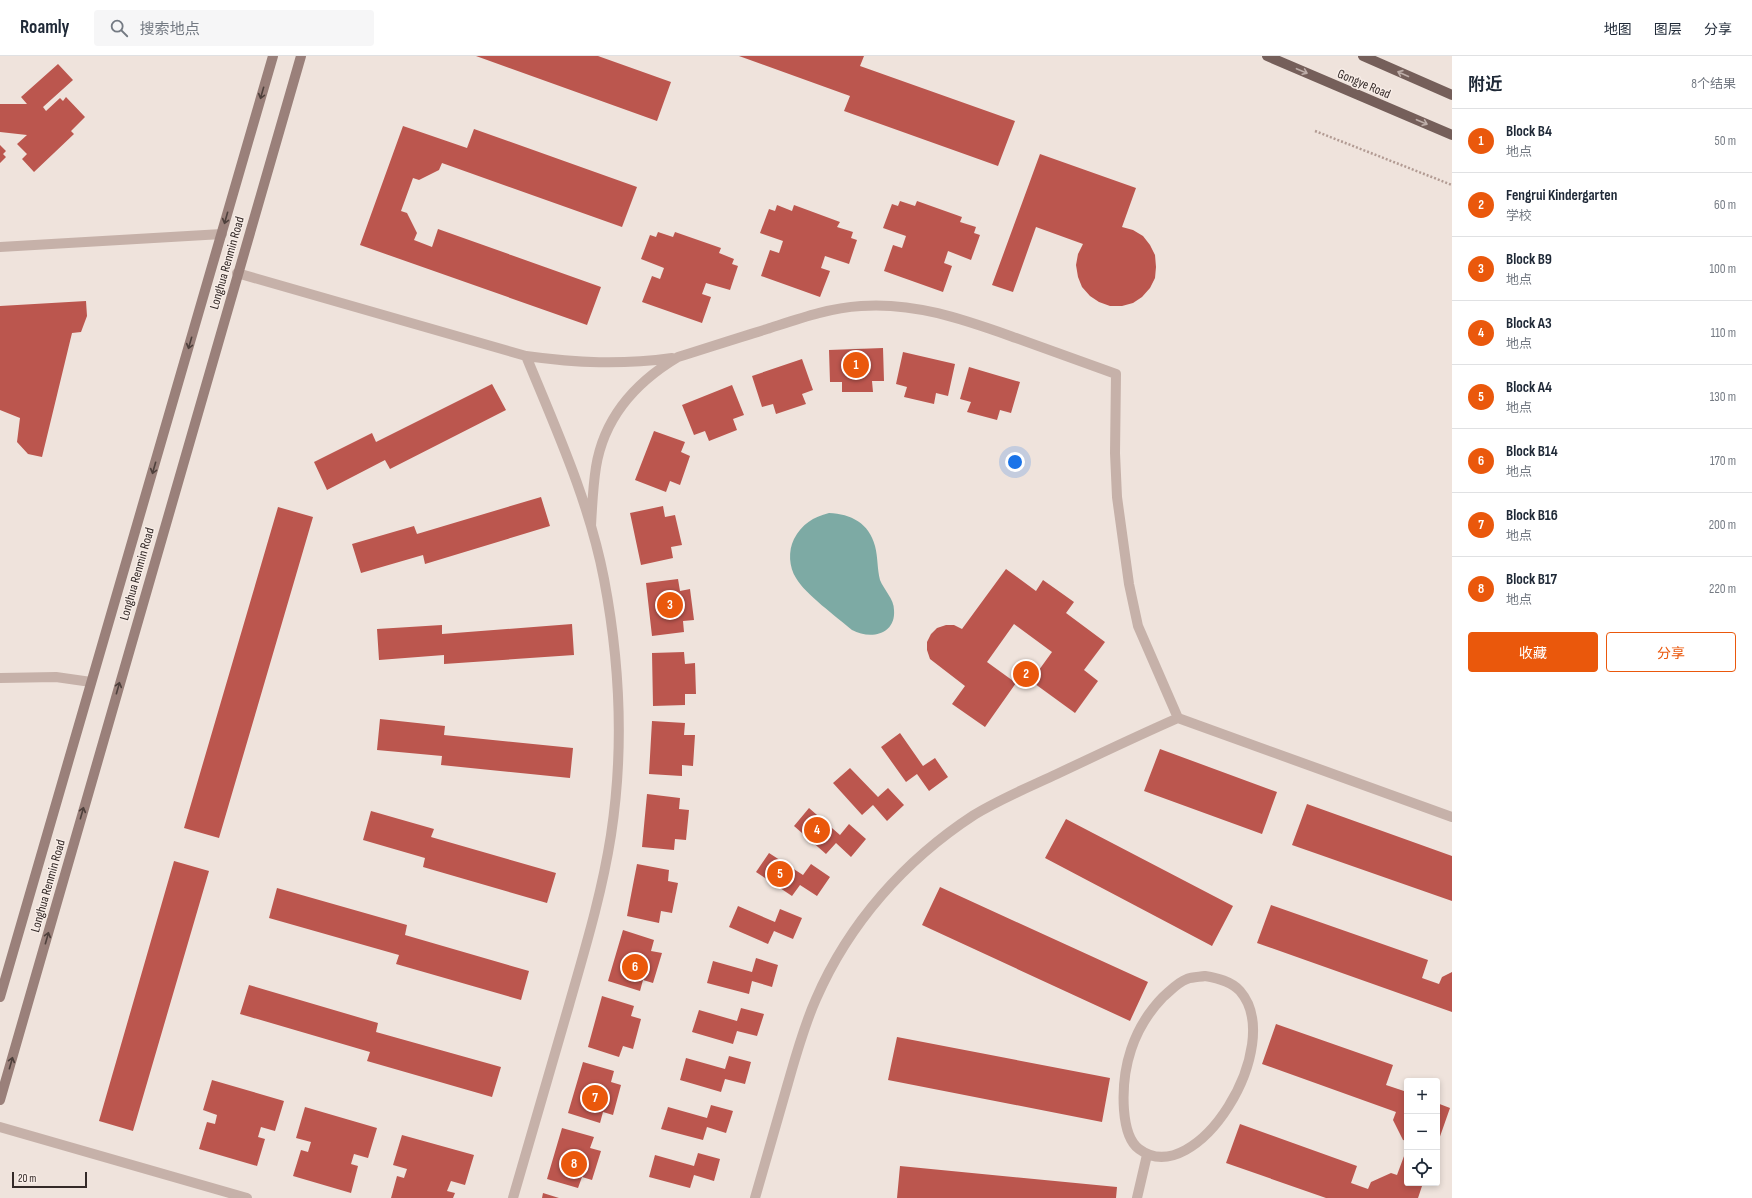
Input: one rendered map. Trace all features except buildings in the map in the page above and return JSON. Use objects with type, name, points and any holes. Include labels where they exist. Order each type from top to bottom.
[{"type":"main road","name":"Longhua Renmin Road","points":[[0,997],[273,56]]},
{"type":"main road","name":"Longhua Renmin Road","points":[[0,1100],[237,273],[301,56]]},
{"type":"main road","name":"Gongye Road","points":[[1267,56],[1452,135]]},
{"type":"main road","name":"Gongye Road","points":[[1363,56],[1452,95]]},
{"type":"street","points":[[0,247],[222,234]]},
{"type":"street","points":[[237,273],[526,356],[564,362],[602,364],[640,362],[678,357],[818,313],[860,306],[889,306],[917,308],[958,318],[1116,374],[1115,453],[1117,497],[1129,584],[1138,626],[1178,718]]},
{"type":"street","points":[[513,1198],[589,936],[602,886],[611,835],[617,776],[619,732],[617,680],[612,629],[604,577],[591,526],[575,475],[526,356]]},
{"type":"street","points":[[591,526],[596,467],[600,448],[608,429],[630,394],[660,368],[678,357]]},
{"type":"street","points":[[0,678],[56,677],[91,682]]},
{"type":"street","points":[[755,1198],[803,1032],[831,967],[849,937],[888,887],[918,857],[975,815],[1006,797],[1178,718],[1452,817]]},
{"type":"street","points":[[1205,976],[1224,980],[1240,990],[1250,1006],[1252,1045],[1248,1065],[1242,1083],[1233,1101],[1221,1118],[1208,1132],[1192,1145],[1175,1155],[1161,1158],[1147,1155],[1136,1147],[1129,1135],[1124,1115],[1124,1076],[1128,1057],[1135,1038],[1156,1004],[1170,990],[1186,979],[1205,976]]},
{"type":"street","points":[[0,1127],[247,1198]]},
{"type":"street","points":[[1137,1198],[1147,1155]]},
{"type":"path","points":[[1316,131],[1452,185]]},
{"type":"water","points":[[829,513],[845,515],[858,521],[864,526],[872,538],[876,550],[880,580],[894,606],[894,618],[891,625],[880,633],[866,635],[852,630],[806,591],[794,574],[790,554],[794,539],[808,522]]},
{"type":"place","name":"Block B4","points":[[856,365]]},
{"type":"place","name":"Block B9","points":[[670,605]]},
{"type":"place","name":"Fengrui Kindergarten","points":[[1026,674]]},
{"type":"place","name":"Block A3","points":[[817,830]]},
{"type":"place","name":"Block A4","points":[[780,874]]},
{"type":"place","name":"Block B14","points":[[635,967]]},
{"type":"place","name":"Block B16","points":[[595,1098]]},
{"type":"place","name":"Block B17","points":[[574,1164]]}]
